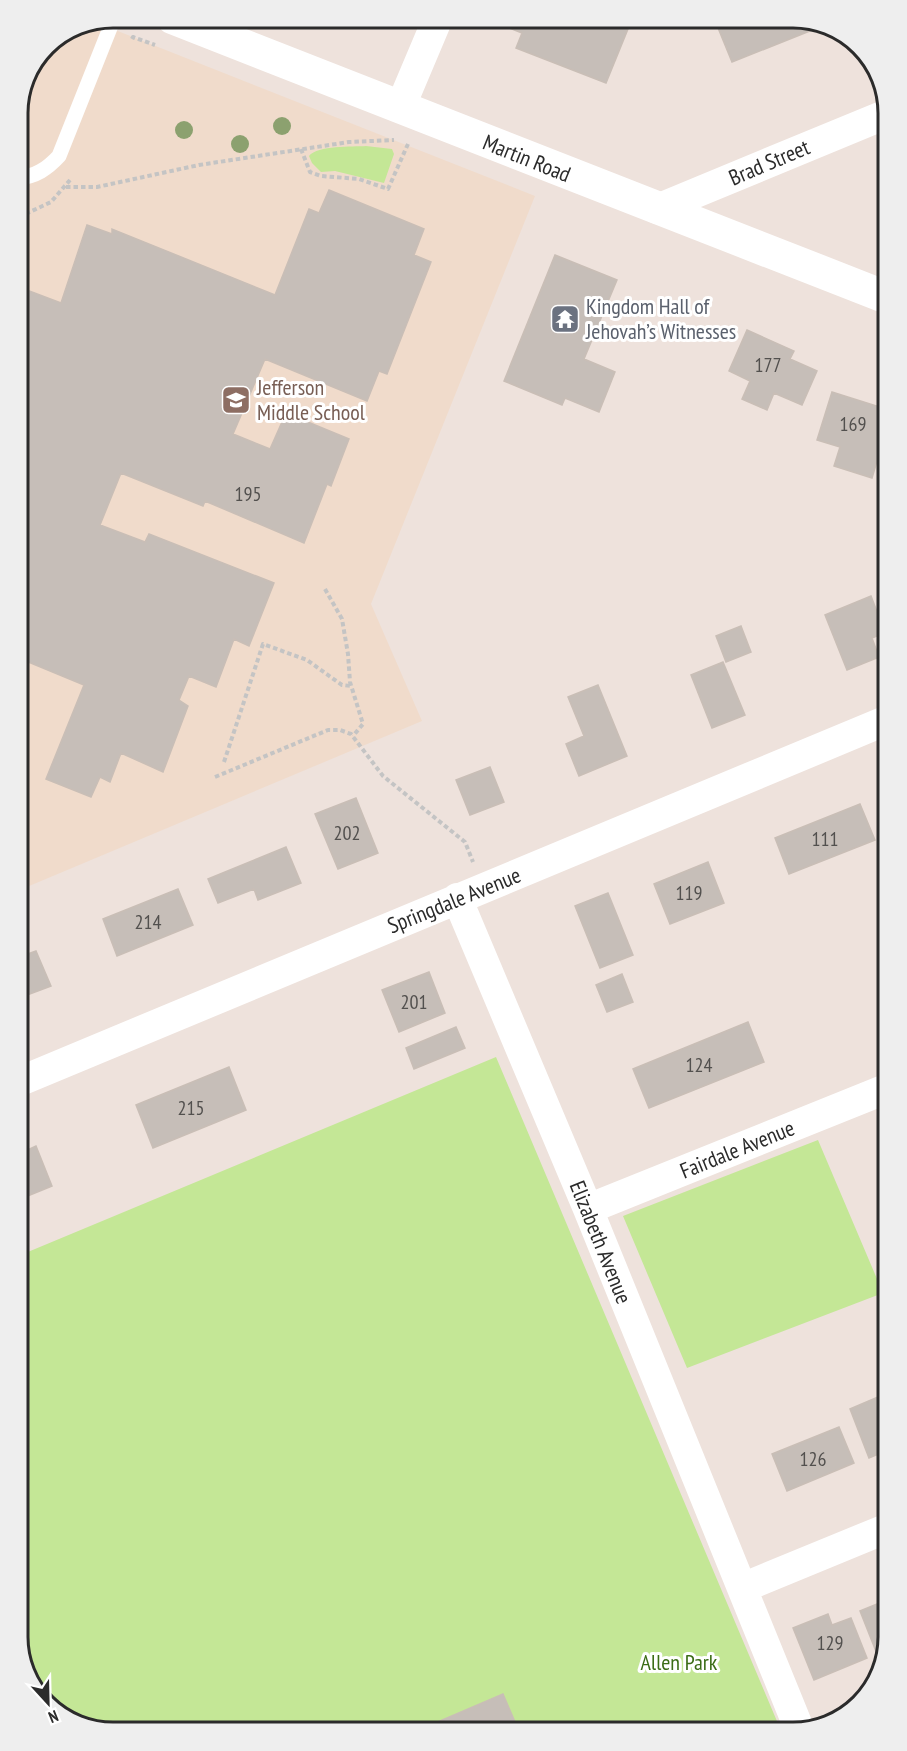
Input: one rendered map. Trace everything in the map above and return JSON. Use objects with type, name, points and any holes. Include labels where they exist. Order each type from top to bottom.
[{"type":"street","name":"Martin Road","points":[[195,28],[394,122],[657,209],[878,294]]},
{"type":"street","points":[[394,122],[434,28]]},
{"type":"street","name":"Brad Street","points":[[657,209],[878,118]]},
{"type":"street","name":"Springdale Avenue","points":[[28,1078],[878,724]]},
{"type":"street","name":"Elizabeth Avenue","points":[[457,898],[588,1209],[796,1722]]},
{"type":"street","name":"Fairdale Avenue","points":[[588,1209],[878,1092]]},
{"type":"street","points":[[742,1588],[878,1532]]},
{"type":"lane","points":[[29,175],[41,172],[59,156],[110,28]]},
{"type":"path","points":[[128,44],[133,37],[155,45]]},
{"type":"path","points":[[394,122],[400,140]]},
{"type":"path","points":[[65,186],[97,187],[198,165],[349,142],[400,140],[418,147]]},
{"type":"path","points":[[302,149],[310,172],[321,176],[358,179],[388,189],[408,143]]},
{"type":"path","points":[[29,212],[51,202],[73,175]]},
{"type":"path","points":[[325,589],[342,619],[351,686],[363,724],[353,736]]},
{"type":"path","points":[[224,762],[262,644],[308,660],[342,685],[351,686]]},
{"type":"path","points":[[215,777],[328,730],[340,730],[353,736],[383,776],[465,842],[484,887]]},
{"type":"shaded area","name":"Jefferson Middle School","points":[[111,28],[535,196],[371,604],[422,721],[28,886],[29,108],[31,92],[43,66],[53,53],[81,35]]},
{"type":"green space","points":[[366,146],[392,149],[394,154],[384,183],[335,171],[321,172],[309,156],[313,152],[327,148]]},
{"type":"green space","name":"Allen Park","points":[[496,1057],[777,1722],[97,1721],[78,1715],[78,1673],[36,1673],[30,1654],[28,1637],[28,1252]]},
{"type":"green space","points":[[818,1140],[878,1281],[878,1295],[687,1368],[623,1216]]},
{"type":"building","points":[[511,29],[628,29],[606,83],[516,48],[522,33]]},
{"type":"building","points":[[718,29],[811,30],[732,62]]},
{"type":"building","points":[[329,190],[424,229],[414,255],[431,262],[387,374],[379,371],[367,401],[265,359],[233,434],[270,449],[286,413],[349,439],[331,486],[327,484],[304,543],[205,501],[203,506],[121,473],[100,525],[145,542],[149,534],[274,583],[249,646],[234,639],[216,687],[189,676],[179,700],[188,706],[163,772],[121,753],[110,782],[100,777],[91,797],[46,779],[84,685],[29,662],[29,291],[61,303],[87,225],[112,234],[112,229],[275,295],[309,209],[319,213]]},
{"type":"building","name":"Kingdom Hall of Jehovah’s Witnesses","points":[[555,255],[617,280],[584,359],[615,372],[599,412],[565,398],[562,405],[504,381]]},
{"type":"building","points":[[747,330],[794,351],[790,359],[817,371],[802,405],[774,393],[767,410],[742,399],[750,381],[729,371]]},
{"type":"building","points":[[832,392],[878,406],[878,458],[872,478],[834,466],[840,447],[817,440]]},
{"type":"building","points":[[871,596],[878,614],[878,636],[872,638],[878,657],[847,670],[825,615]]},
{"type":"building","points":[[741,626],[751,652],[726,662],[716,636]]},
{"type":"building","points":[[723,662],[745,715],[712,728],[691,675]]},
{"type":"building","points":[[598,685],[627,756],[579,776],[566,744],[584,736],[568,697]]},
{"type":"building","points":[[490,767],[504,802],[470,815],[456,780]]},
{"type":"building","points":[[356,798],[378,853],[338,869],[315,814]]},
{"type":"building","points":[[860,804],[875,840],[789,874],[775,838]]},
{"type":"building","points":[[286,847],[301,883],[258,900],[254,889],[218,903],[208,879]]},
{"type":"building","points":[[708,862],[724,903],[670,924],[654,884]]},
{"type":"building","points":[[178,889],[193,925],[117,956],[103,919]]},
{"type":"building","points":[[608,893],[633,955],[600,968],[575,906]]},
{"type":"building","points":[[36,951],[51,986],[28,995],[28,954]]},
{"type":"building","points":[[429,972],[445,1013],[399,1032],[382,990]]},
{"type":"building","points":[[622,974],[633,1002],[607,1012],[596,985]]},
{"type":"building","points":[[748,1022],[764,1062],[649,1108],[633,1069]]},
{"type":"building","points":[[456,1027],[465,1048],[414,1069],[406,1048]]},
{"type":"building","points":[[229,1067],[246,1110],[153,1148],[136,1105]]},
{"type":"building","points":[[36,1146],[52,1186],[28,1196],[28,1150]]},
{"type":"building","points":[[878,1397],[878,1454],[869,1458],[850,1409]]},
{"type":"building","points":[[839,1427],[854,1463],[787,1491],[772,1454]]},
{"type":"building","points":[[878,1604],[877,1654],[860,1611]]},
{"type":"building","points":[[828,1614],[832,1625],[851,1618],[867,1658],[814,1680],[793,1628]]},
{"type":"building","points":[[503,1694],[515,1722],[438,1722]]},
{"type":"place","name":"Kingdom Hall of Jehovah’s Witnesses","points":[[565,319]]},
{"type":"place","name":"Jefferson Middle School","points":[[236,400]]}]
